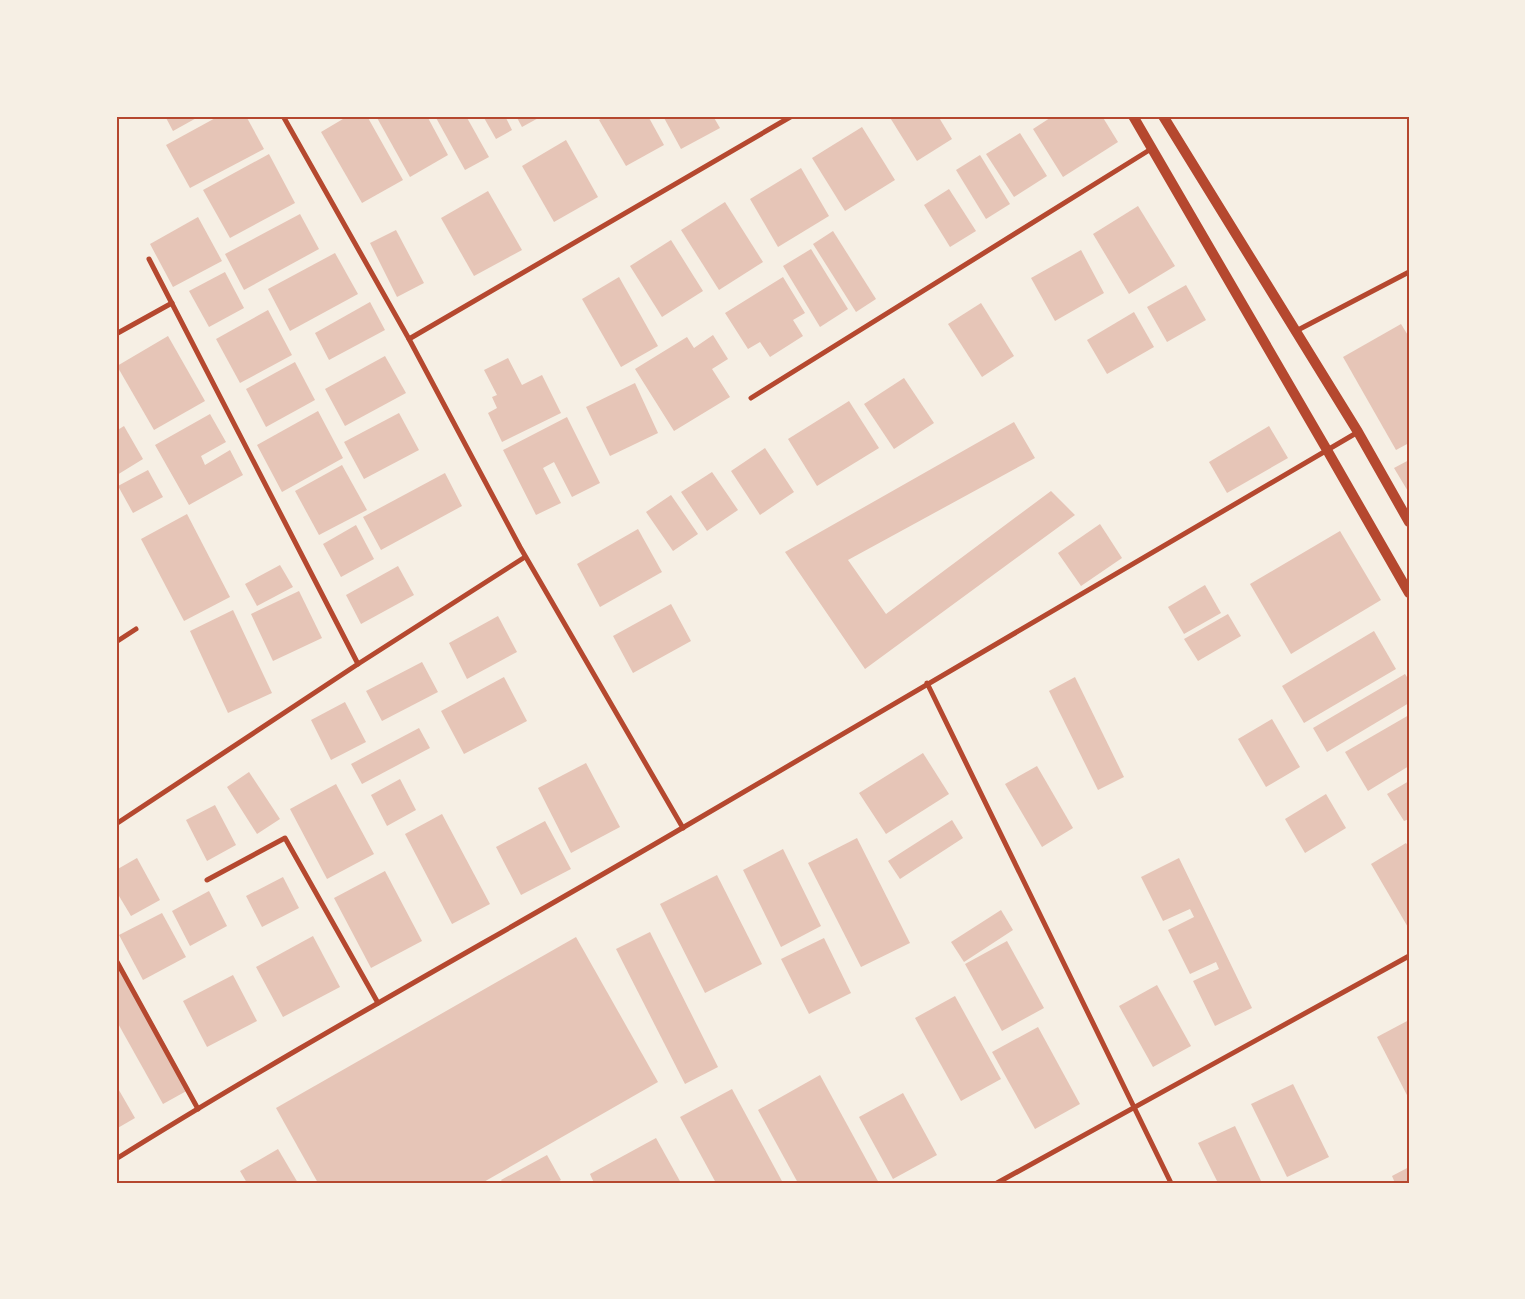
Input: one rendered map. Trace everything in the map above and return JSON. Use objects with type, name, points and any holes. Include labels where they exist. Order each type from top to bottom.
[{"type":"main road","points":[[1133,116],[1409,593]]},
{"type":"main road","points":[[1163,116],[1358,432],[1409,522]]},
{"type":"street","points":[[283,116],[409,338],[525,557],[683,828]]},
{"type":"street","points":[[409,338],[792,116]]},
{"type":"street","points":[[751,398],[1151,149]]},
{"type":"street","points":[[149,260],[358,664]]},
{"type":"street","points":[[1296,332],[1409,272]]},
{"type":"street","points":[[116,334],[172,303]]},
{"type":"street","points":[[116,1159],[378,1003],[683,828],[1358,432]]},
{"type":"street","points":[[116,824],[358,664],[525,557]]},
{"type":"street","points":[[116,642],[136,629]]},
{"type":"street","points":[[928,683],[1171,1183]]},
{"type":"street","points":[[207,880],[284,838],[378,1003]]},
{"type":"street","points":[[997,1183],[1409,956]]},
{"type":"street","points":[[116,960],[198,1109]]},
{"type":"building","points":[[165,116],[200,116],[173,131]]},
{"type":"building","points":[[219,116],[246,116],[264,149],[190,188],[166,145]]},
{"type":"building","points":[[348,116],[367,116],[403,180],[362,203],[321,132]]},
{"type":"building","points":[[376,116],[427,116],[448,155],[410,177]]},
{"type":"building","points":[[435,116],[466,116],[489,157],[465,170]]},
{"type":"building","points":[[483,116],[505,116],[512,130],[496,139]]},
{"type":"building","points":[[516,116],[542,116],[522,127]]},
{"type":"building","points":[[605,116],[648,116],[664,145],[626,166],[599,120]]},
{"type":"building","points":[[663,116],[713,116],[720,128],[681,149]]},
{"type":"building","points":[[889,116],[938,116],[952,139],[917,161]]},
{"type":"building","points":[[1053,116],[1102,116],[1118,142],[1063,177],[1033,129]]},
{"type":"building","points":[[862,127],[895,180],[845,211],[812,158]]},
{"type":"building","points":[[1020,133],[1047,176],[1014,197],[986,154]]},
{"type":"building","points":[[566,140],[598,197],[554,222],[522,166]]},
{"type":"building","points":[[269,154],[295,203],[230,238],[203,190]]},
{"type":"building","points":[[980,155],[1010,204],[986,219],[956,170]]},
{"type":"building","points":[[801,168],[829,216],[778,247],[750,199]]},
{"type":"building","points":[[949,189],[976,231],[950,247],[924,205]]},
{"type":"building","points":[[488,191],[522,250],[474,276],[441,218]]},
{"type":"building","points":[[725,202],[763,262],[719,290],[681,230]]},
{"type":"building","points":[[1138,206],[1175,266],[1129,294],[1093,234]]},
{"type":"building","points":[[300,214],[319,249],[244,290],[225,254]]},
{"type":"building","points":[[198,217],[222,261],[173,287],[150,244]]},
{"type":"building","points":[[396,230],[424,283],[397,297],[370,243]]},
{"type":"building","points":[[833,231],[876,299],[856,312],[813,244]]},
{"type":"building","points":[[671,240],[703,291],[662,317],[630,266]]},
{"type":"building","points":[[811,249],[848,309],[820,327],[783,266]]},
{"type":"building","points":[[1081,250],[1104,293],[1055,321],[1031,278]]},
{"type":"building","points":[[335,253],[358,294],[290,331],[268,289]]},
{"type":"building","points":[[225,272],[244,308],[209,327],[189,291]]},
{"type":"building","points":[[619,277],[658,346],[621,367],[582,299]]},
{"type":"building","points":[[783,277],[805,313],[793,320],[803,336],[770,357],[760,342],[748,349],[725,313]]},
{"type":"building","points":[[1186,285],[1206,320],[1167,342],[1147,307]]},
{"type":"building","points":[[370,302],[385,330],[329,360],[315,333]]},
{"type":"building","points":[[981,303],[1014,356],[982,377],[948,324]]},
{"type":"building","points":[[268,310],[292,355],[240,383],[216,339]]},
{"type":"building","points":[[1134,312],[1154,347],[1107,374],[1087,340]]},
{"type":"building","points":[[1401,324],[1409,337],[1409,443],[1396,450],[1343,357]]},
{"type":"building","points":[[713,335],[728,359],[712,369],[730,397],[674,431],[635,369],[687,337],[694,348]]},
{"type":"building","points":[[168,336],[205,401],[154,430],[117,366]]},
{"type":"building","points":[[385,356],[406,393],[345,426],[325,389]]},
{"type":"building","points":[[508,358],[522,385],[542,375],[561,413],[502,442],[488,413],[497,408],[492,397],[497,395],[484,370]]},
{"type":"building","points":[[295,362],[315,400],[266,427],[246,389]]},
{"type":"building","points":[[904,378],[934,423],[894,449],[864,404]]},
{"type":"building","points":[[635,383],[658,433],[610,456],[586,407]]},
{"type":"building","points":[[849,401],[879,448],[817,486],[788,439]]},
{"type":"building","points":[[318,411],[343,458],[282,492],[257,445]]},
{"type":"building","points":[[399,413],[419,450],[364,479],[344,442]]},
{"type":"building","points":[[210,414],[226,442],[201,456],[205,465],[230,450],[243,475],[189,505],[155,445]]},
{"type":"building","points":[[567,417],[600,483],[572,497],[554,462],[543,468],[561,503],[536,515],[503,450]]},
{"type":"building","points":[[1014,422],[1035,458],[848,560],[886,614],[1051,491],[1075,515],[865,669],[785,552]]},
{"type":"building","points":[[124,426],[143,459],[117,475],[116,431]]},
{"type":"building","points":[[1269,426],[1288,458],[1227,493],[1209,462]]},
{"type":"building","points":[[765,448],[794,492],[760,515],[731,471]]},
{"type":"building","points":[[1409,460],[1409,493],[1394,468]]},
{"type":"building","points":[[342,465],[367,510],[319,535],[295,491]]},
{"type":"building","points":[[148,470],[163,497],[133,513],[118,486]]},
{"type":"building","points":[[712,472],[738,510],[707,531],[681,492]]},
{"type":"building","points":[[445,473],[462,506],[381,550],[363,517]]},
{"type":"building","points":[[671,495],[698,534],[673,551],[646,512]]},
{"type":"building","points":[[187,514],[230,597],[184,621],[141,539]]},
{"type":"building","points":[[1100,524],[1122,558],[1081,586],[1058,553]]},
{"type":"building","points":[[356,525],[374,559],[341,577],[323,544]]},
{"type":"building","points":[[638,529],[662,572],[600,607],[577,564]]},
{"type":"building","points":[[1340,531],[1381,600],[1291,654],[1250,584]]},
{"type":"building","points":[[280,565],[293,587],[257,606],[245,584]]},
{"type":"building","points":[[398,566],[414,595],[361,624],[346,595]]},
{"type":"building","points":[[1205,585],[1221,613],[1184,634],[1168,607]]},
{"type":"building","points":[[299,591],[322,638],[273,661],[251,614]]},
{"type":"building","points":[[671,604],[691,641],[633,673],[613,636]]},
{"type":"building","points":[[233,610],[272,693],[228,713],[190,631]]},
{"type":"building","points":[[1228,614],[1241,636],[1198,661],[1184,639]]},
{"type":"building","points":[[498,616],[517,652],[467,679],[449,643]]},
{"type":"building","points":[[1374,631],[1396,669],[1304,723],[1282,686]]},
{"type":"building","points":[[422,662],[438,692],[382,721],[366,691]]},
{"type":"building","points":[[1405,674],[1409,680],[1409,703],[1327,752],[1313,728]]},
{"type":"building","points":[[504,677],[527,721],[464,754],[441,711]]},
{"type":"building","points":[[1075,677],[1124,777],[1098,790],[1049,691]]},
{"type":"building","points":[[345,702],[366,742],[331,760],[311,720]]},
{"type":"building","points":[[1409,715],[1409,766],[1368,791],[1345,752]]},
{"type":"building","points":[[1272,719],[1300,767],[1266,787],[1238,739]]},
{"type":"building","points":[[419,728],[430,748],[362,784],[351,764]]},
{"type":"building","points":[[923,753],[949,794],[886,834],[859,793]]},
{"type":"building","points":[[586,763],[620,827],[571,853],[538,788]]},
{"type":"building","points":[[1037,766],[1073,828],[1042,847],[1005,784]]},
{"type":"building","points":[[249,772],[280,819],[257,834],[227,787]]},
{"type":"building","points":[[400,779],[416,810],[387,826],[371,795]]},
{"type":"building","points":[[1409,781],[1409,819],[1404,821],[1387,794]]},
{"type":"building","points":[[336,784],[374,854],[327,879],[290,809]]},
{"type":"building","points":[[1326,794],[1346,828],[1305,853],[1285,819]]},
{"type":"building","points":[[215,805],[236,845],[207,861],[186,820]]},
{"type":"building","points":[[442,814],[490,904],[452,924],[405,834]]},
{"type":"building","points":[[952,820],[963,838],[900,879],[888,861]]},
{"type":"building","points":[[545,821],[571,869],[521,895],[496,847]]},
{"type":"building","points":[[857,838],[910,943],[861,967],[808,863]]},
{"type":"building","points":[[1406,843],[1409,848],[1409,929],[1371,864]]},
{"type":"building","points":[[783,849],[821,926],[781,947],[743,870]]},
{"type":"building","points":[[137,858],[160,900],[131,916],[116,891],[116,870]]},
{"type":"building","points":[[1179,858],[1252,1008],[1215,1026],[1193,981],[1219,969],[1216,962],[1190,974],[1168,930],[1194,917],[1190,909],[1163,921],[1141,877]]},
{"type":"building","points":[[385,871],[422,941],[371,968],[334,898]]},
{"type":"building","points":[[717,875],[762,964],[705,993],[660,904]]},
{"type":"building","points":[[283,877],[299,908],[262,927],[246,896]]},
{"type":"building","points":[[209,891],[227,926],[190,946],[172,911]]},
{"type":"building","points":[[1001,910],[1013,930],[964,962],[951,942]]},
{"type":"building","points":[[162,913],[186,957],[143,980],[119,935]]},
{"type":"building","points":[[650,932],[718,1067],[685,1084],[616,949]]},
{"type":"building","points":[[313,936],[340,987],[283,1017],[256,967]]},
{"type":"building","points":[[576,937],[658,1082],[482,1183],[318,1183],[276,1108]]},
{"type":"building","points":[[824,938],[851,993],[809,1014],[781,959]]},
{"type":"building","points":[[1007,941],[1044,1008],[1002,1031],[965,964]]},
{"type":"building","points":[[116,957],[190,1089],[163,1104],[116,1020]]},
{"type":"building","points":[[233,975],[257,1021],[207,1047],[183,1001]]},
{"type":"building","points":[[1157,985],[1191,1046],[1153,1067],[1119,1006]]},
{"type":"building","points":[[955,996],[1001,1079],[961,1101],[915,1018]]},
{"type":"building","points":[[1409,1020],[1409,1099],[1377,1037]]},
{"type":"building","points":[[1038,1027],[1080,1104],[1035,1129],[992,1052]]},
{"type":"building","points":[[820,1075],[879,1183],[798,1183],[758,1110]]},
{"type":"building","points":[[1293,1084],[1329,1157],[1287,1177],[1251,1104]]},
{"type":"building","points":[[116,1085],[135,1118],[116,1129]]},
{"type":"building","points":[[732,1089],[783,1183],[716,1183],[680,1117]]},
{"type":"building","points":[[903,1093],[937,1155],[893,1179],[859,1117]]},
{"type":"building","points":[[1235,1126],[1262,1183],[1218,1183],[1198,1143]]},
{"type":"building","points":[[656,1138],[681,1183],[594,1183],[590,1174]]},
{"type":"building","points":[[278,1149],[298,1183],[247,1183],[240,1171]]},
{"type":"building","points":[[547,1155],[561,1180],[556,1183],[503,1183],[501,1180]]},
{"type":"building","points":[[1409,1167],[1409,1183],[1395,1183],[1392,1176]]}]
